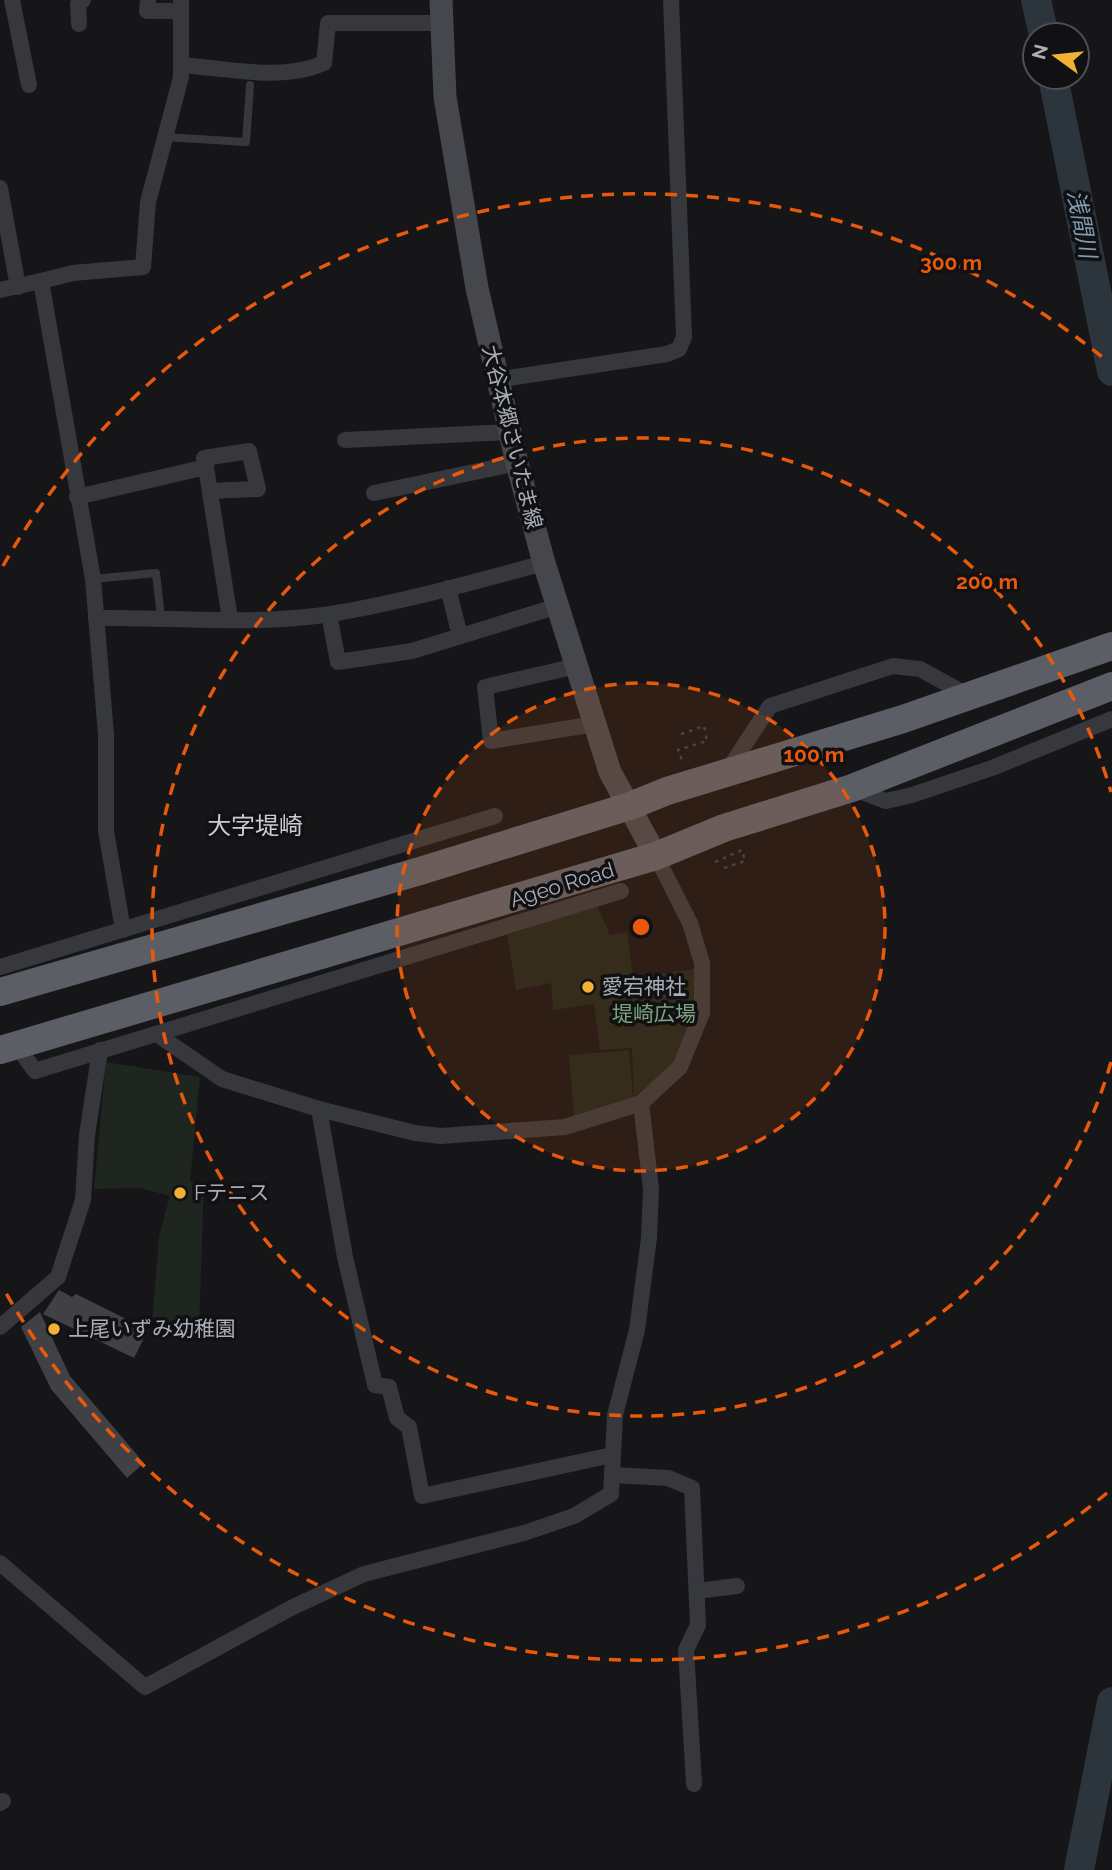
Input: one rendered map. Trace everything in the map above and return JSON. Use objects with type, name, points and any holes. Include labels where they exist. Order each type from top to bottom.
[{"type":"highway","points":[[9,977],[420,871],[970,697],[1112,646]]},
{"type":"highway","name":"Ageo Road","points":[[8,1048],[544,904],[724,828],[852,788],[1112,686]]},
{"type":"main road","name":"大谷本郷さいたま線","points":[[441,11],[444,97],[496,380],[509,432],[544,563],[610,772],[656,856]]},
{"type":"street","points":[[12,0],[29,85]]},
{"type":"street","points":[[79,24],[78,4],[83,0]]},
{"type":"street","points":[[496,380],[667,354],[679,349],[684,337],[671,0]]},
{"type":"street","points":[[0,290],[73,273],[143,267],[148,202],[181,77],[181,6],[147,11],[148,1]]},
{"type":"street","points":[[181,65],[285,73],[310,69],[324,63],[328,23],[441,11]]},
{"type":"street","points":[[0,188],[18,287]]},
{"type":"street","points":[[41,281],[93,579],[106,734],[106,831],[123,930]]},
{"type":"street","points":[[345,440],[509,432]]},
{"type":"street","points":[[210,492],[258,489],[249,451],[204,458],[230,619]]},
{"type":"street","points":[[374,493],[517,463]]},
{"type":"street","points":[[77,497],[206,467]]},
{"type":"street","points":[[96,618],[161,617],[205,622],[329,614],[448,588],[544,563]]},
{"type":"street","points":[[448,588],[460,636]]},
{"type":"street","points":[[329,614],[338,662],[412,651],[558,606]]},
{"type":"street","points":[[578,666],[485,687],[491,741],[595,724]]},
{"type":"street","points":[[727,772],[770,706],[892,666],[920,669],[970,697]]},
{"type":"street","points":[[852,788],[886,801],[912,795],[992,768],[1112,719]]},
{"type":"street","points":[[9,977],[123,930],[495,816]]},
{"type":"street","points":[[394,846],[420,871]]},
{"type":"street","points":[[158,1035],[222,1079],[318,1109],[415,1133],[441,1136],[565,1127],[641,1103],[662,1087],[680,1067],[702,1013],[702,963],[690,923],[656,856]]},
{"type":"street","points":[[8,1048],[35,1071],[158,1035],[544,904],[621,891]]},
{"type":"street","points":[[0,1327],[58,1277],[83,1200],[87,1135],[100,1050]]},
{"type":"street","points":[[0,1563],[145,1687],[291,1608],[364,1574],[524,1533],[574,1516],[611,1494],[615,1416],[637,1330],[649,1238],[651,1189],[641,1103]]},
{"type":"street","points":[[318,1109],[345,1257],[375,1385],[390,1387],[397,1418],[410,1427],[422,1496],[612,1455]]},
{"type":"street","points":[[612,1475],[668,1478],[692,1488],[698,1625],[687,1650],[694,1784]]},
{"type":"street","points":[[697,1591],[737,1586]]},
{"type":"lane","points":[[165,137],[246,142],[250,85]]},
{"type":"lane","points":[[93,579],[156,573],[161,617]]},
{"type":"path","points":[[678,750],[708,741],[704,726],[681,734]]},
{"type":"path","points":[[715,861],[742,850],[745,860],[724,868]]},
{"type":"green space","name":"堤崎広場","points":[[597,905],[610,935],[627,932],[633,977],[694,969],[695,1020],[674,1064],[634,1097],[632,1048],[600,1050],[594,1004],[553,1010],[551,983],[516,990],[507,935]]},
{"type":"green space","points":[[629,1050],[633,1097],[574,1116],[569,1055]]},
{"type":"green space","name":"Fテニス","points":[[106,1062],[200,1077],[190,1181],[204,1185],[199,1330],[152,1323],[159,1236],[170,1196],[140,1188],[94,1189]]},
{"type":"building","points":[[59,1290],[72,1297],[76,1294],[148,1330],[134,1358],[43,1314]]},
{"type":"building","points":[[40,1312],[70,1376],[144,1463],[127,1478],[51,1389],[21,1327]]},
{"type":"waterway","name":"浅間川","points":[[1036,0],[1041,21]]},
{"type":"waterway","name":"浅間川","points":[[1056,91],[1112,371]]},
{"type":"waterway","name":"浅間川","points":[[1079,1870],[1112,1702]]},
{"type":"place","name":"愛宕神社","points":[[588,987]]},
{"type":"place","name":"Fテニス","points":[[180,1193]]},
{"type":"place","name":"上尾いずみ幼稚園","points":[[54,1329]]},
{"type":"district","name":"大字堤崎","points":[[255,826]]}]
